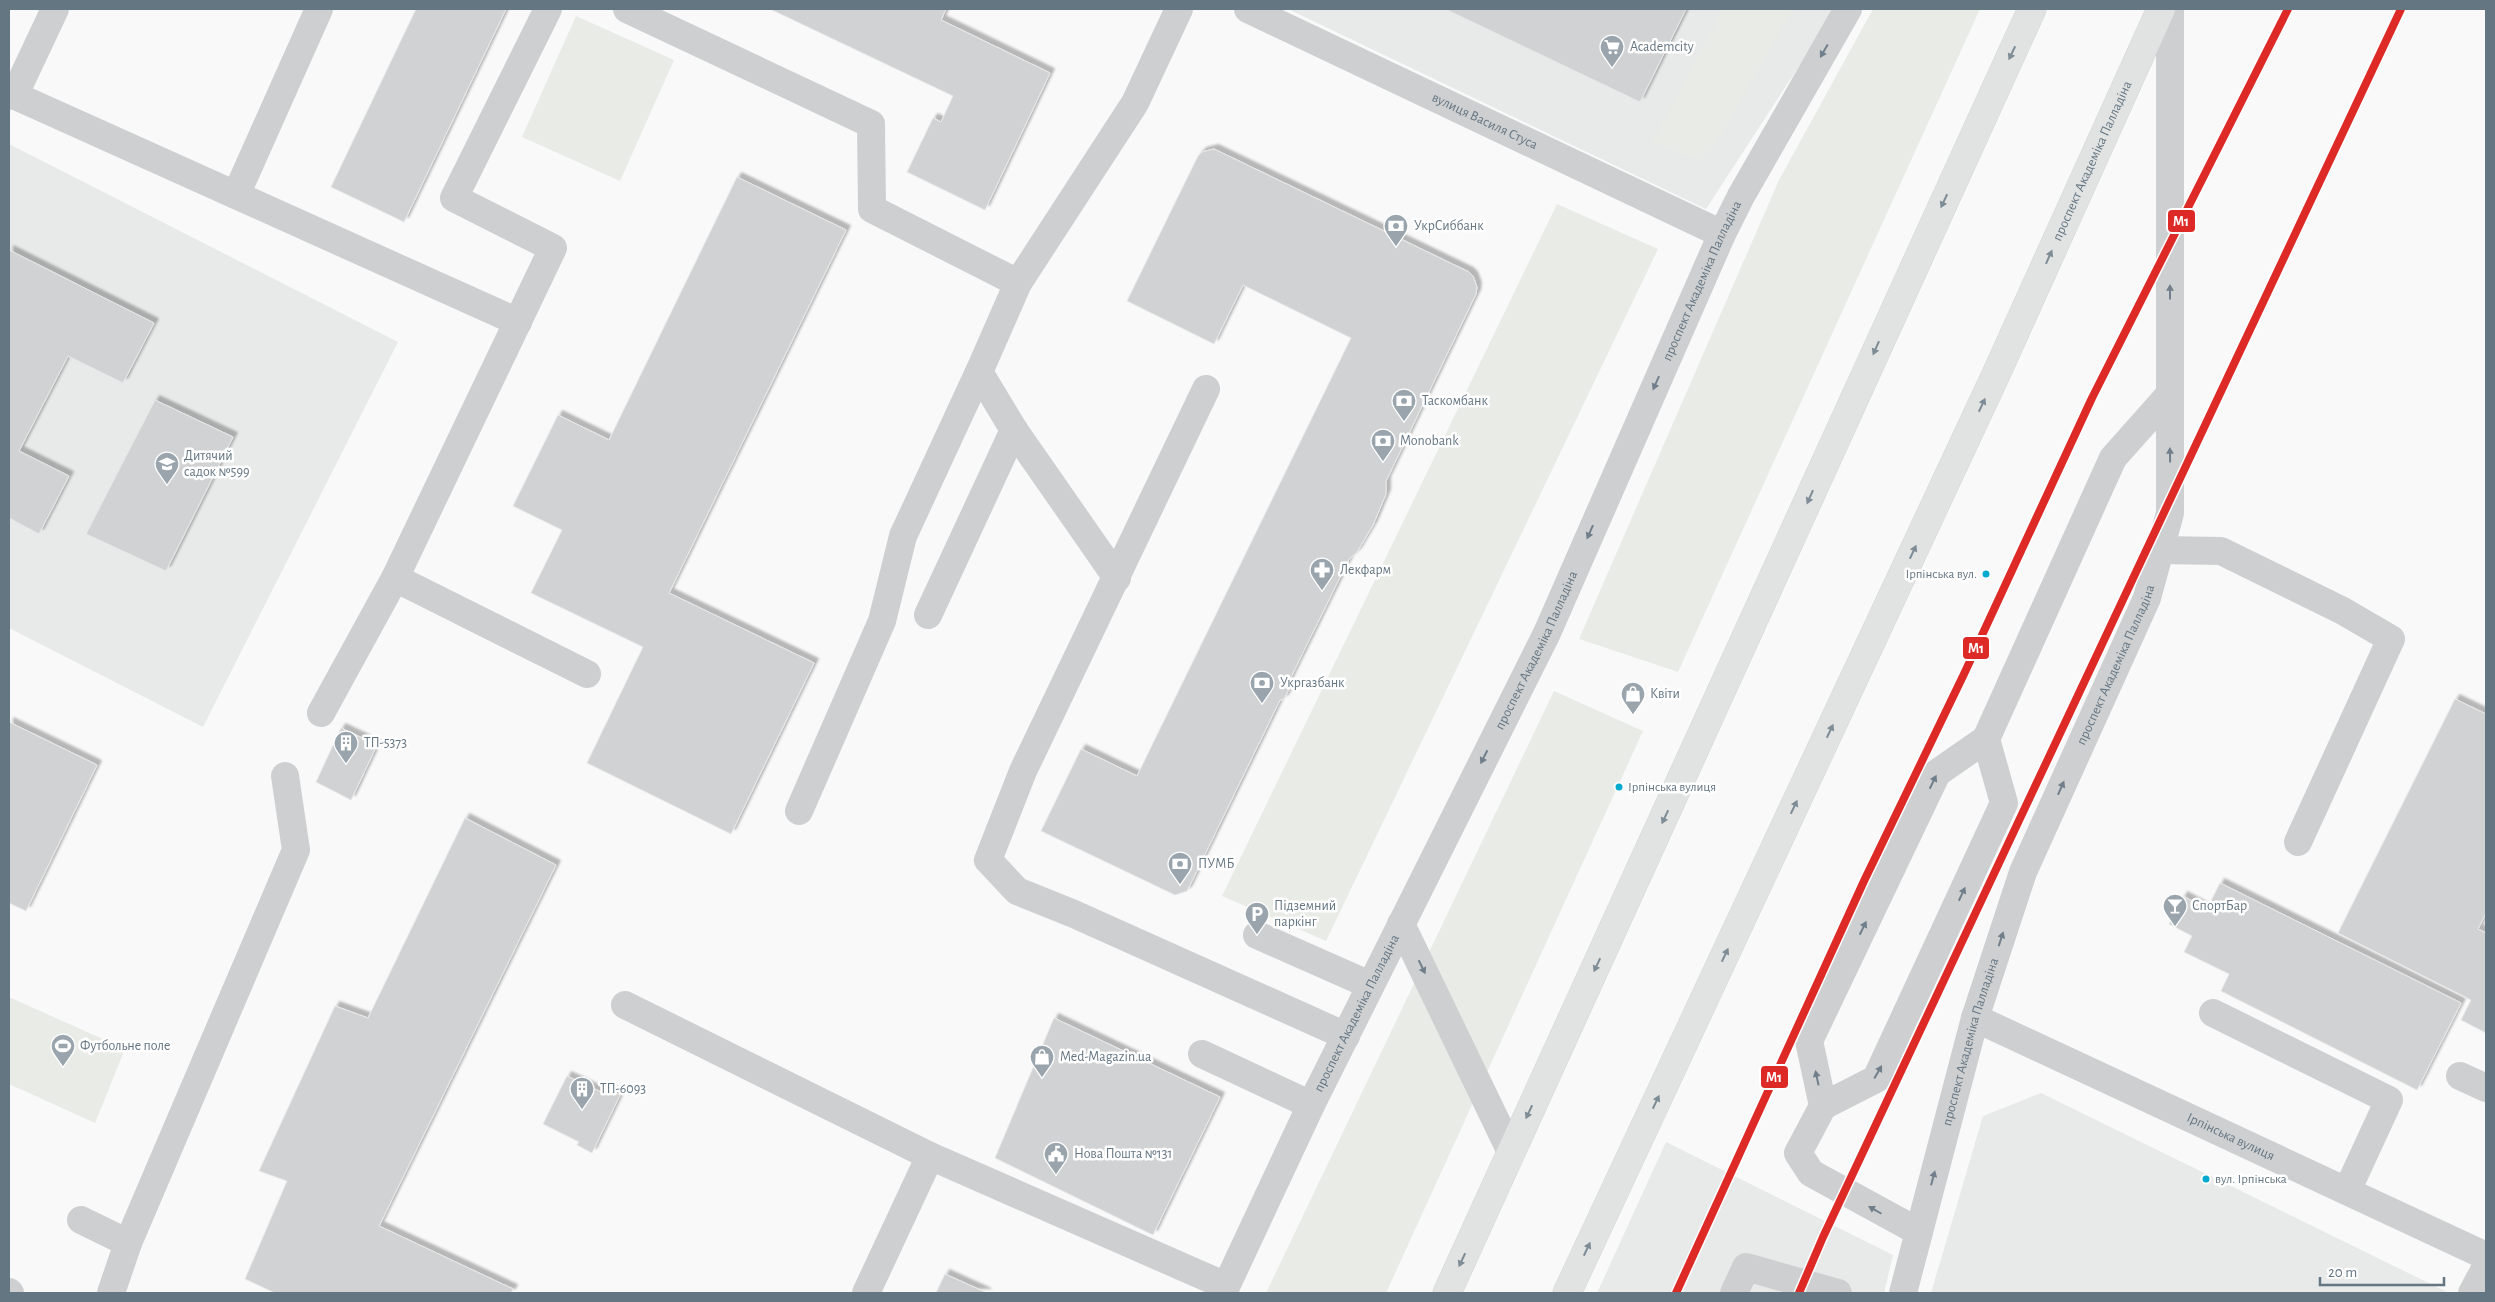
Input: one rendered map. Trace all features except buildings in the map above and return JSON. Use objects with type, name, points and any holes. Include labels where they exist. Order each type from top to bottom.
[{"type":"highway","points":[[1447,1293],[2032,9]]},
{"type":"highway","name":"проспект Академіка Палладіна","points":[[1567,1293],[1998,370],[2161,9]]},
{"type":"street","points":[[55,9],[11,95],[518,322]]},
{"type":"street","points":[[236,195],[319,9]]},
{"type":"street","points":[[321,713],[396,578],[553,248],[454,198],[548,9]]},
{"type":"street","points":[[628,9],[871,124],[872,209],[1018,283]]},
{"type":"street","points":[[799,811],[882,621],[904,536],[1018,283],[1135,103],[1179,9]]},
{"type":"street","name":"вулиця Василя Стуса","points":[[1248,9],[1722,234]]},
{"type":"street","name":"проспект Академіка Палладіна","points":[[1225,1290],[1311,1105],[1547,633],[1722,234],[1741,196],[1848,9]]},
{"type":"street","name":"проспект Академіка Палладіна","points":[[1903,1293],[1975,1018],[2023,872],[2146,598],[2170,514],[2170,9]]},
{"type":"street","points":[[979,372],[1014,430],[1117,578]]},
{"type":"street","points":[[1206,388],[1117,578],[1023,771],[988,860],[1017,891],[1083,918],[1346,1036]]},
{"type":"street","points":[[1823,1106],[1809,1041],[1937,772],[1986,739],[2113,458],[2170,395]]},
{"type":"street","points":[[928,615],[1014,430]]},
{"type":"street","points":[[2161,550],[2221,551],[2391,638],[2298,842]]},
{"type":"street","points":[[396,578],[587,674]]},
{"type":"street","points":[[1919,1232],[1811,1173],[1798,1153],[1823,1106],[1876,1079],[2004,803],[1986,739]]},
{"type":"street","points":[[111,1293],[128,1243],[296,850],[285,776]]},
{"type":"street","points":[[1401,924],[1511,1152]]},
{"type":"street","points":[[1257,935],[1370,985]]},
{"type":"street","points":[[625,1005],[930,1156],[1225,1290]]},
{"type":"street","points":[[2213,1013],[2390,1100],[2347,1191]]},
{"type":"street","name":"Ірпінська вулиця","points":[[1975,1018],[2486,1256]]},
{"type":"street","points":[[1202,1054],[1311,1105]]},
{"type":"street","points":[[2460,1076],[2486,1088]]},
{"type":"street","points":[[866,1293],[930,1156]]},
{"type":"street","points":[[81,1220],[128,1243]]},
{"type":"street","points":[[1734,1293],[1746,1267],[1838,1293]]},
{"type":"street","points":[[2472,1293],[2486,1267]]},
{"type":"shaded area","points":[[1288,9],[1836,9],[1706,209]]},
{"type":"shaded area","points":[[1723,9],[1793,9],[1716,144],[1700,161],[1652,142]]},
{"type":"shaded area","points":[[1873,9],[1980,9],[1678,672],[1579,639],[1779,180]]},
{"type":"shaded area","points":[[576,16],[674,60],[620,181],[522,137]]},
{"type":"shaded area","name":"Дитячий садок №599","points":[[9,144],[398,342],[203,727],[9,628]]},
{"type":"shaded area","points":[[1557,204],[1658,249],[1326,941],[1222,896]]},
{"type":"shaded area","points":[[1554,691],[1643,731],[1386,1293],[1266,1293]]},
{"type":"shaded area","name":"Футбольне поле","points":[[9,997],[125,1049],[95,1123],[9,1084]]},
{"type":"shaded area","points":[[2041,1093],[2449,1293],[1931,1293],[1983,1116]]},
{"type":"shaded area","points":[[1666,1142],[1893,1255],[1884,1293],[1597,1293]]},
{"type":"transit line","name":"M1","points":[[1676,1293],[1864,881],[1964,674],[2092,398],[2288,9]]},
{"type":"transit line","name":"M1","points":[[1799,1293],[1823,1237],[2401,9]]},
{"type":"place","name":"Academcity","points":[[1612,68]]},
{"type":"place","name":"УкрСиббанк","points":[[1396,247]]},
{"type":"place","name":"Таскомбанк","points":[[1404,422]]},
{"type":"place","name":"Monobank","points":[[1383,462]]},
{"type":"place","name":"Дитячий садок №599","points":[[167,485]]},
{"type":"place","name":"Ірпінська вул.","points":[[1986,574]]},
{"type":"place","name":"Лекфарм","points":[[1322,591]]},
{"type":"place","name":"Укргазбанк","points":[[1262,704]]},
{"type":"place","name":"Квіти","points":[[1633,715]]},
{"type":"place","name":"ТП-5373","points":[[346,764]]},
{"type":"place","name":"Ірпінська вулиця","points":[[1619,787]]},
{"type":"place","name":"ПУМБ","points":[[1180,885]]},
{"type":"place","name":"СпортБар","points":[[2175,927]]},
{"type":"place","name":"Підземний паркінг","points":[[1257,935]]},
{"type":"place","name":"Футбольне поле","points":[[63,1067]]},
{"type":"place","name":"Med-Magazin.ua","points":[[1042,1078]]},
{"type":"place","name":"ТП-6093","points":[[582,1110]]},
{"type":"place","name":"Нова Пошта №131","points":[[1056,1175]]},
{"type":"place","name":"вул. Ірпінська","points":[[2206,1179]]}]
